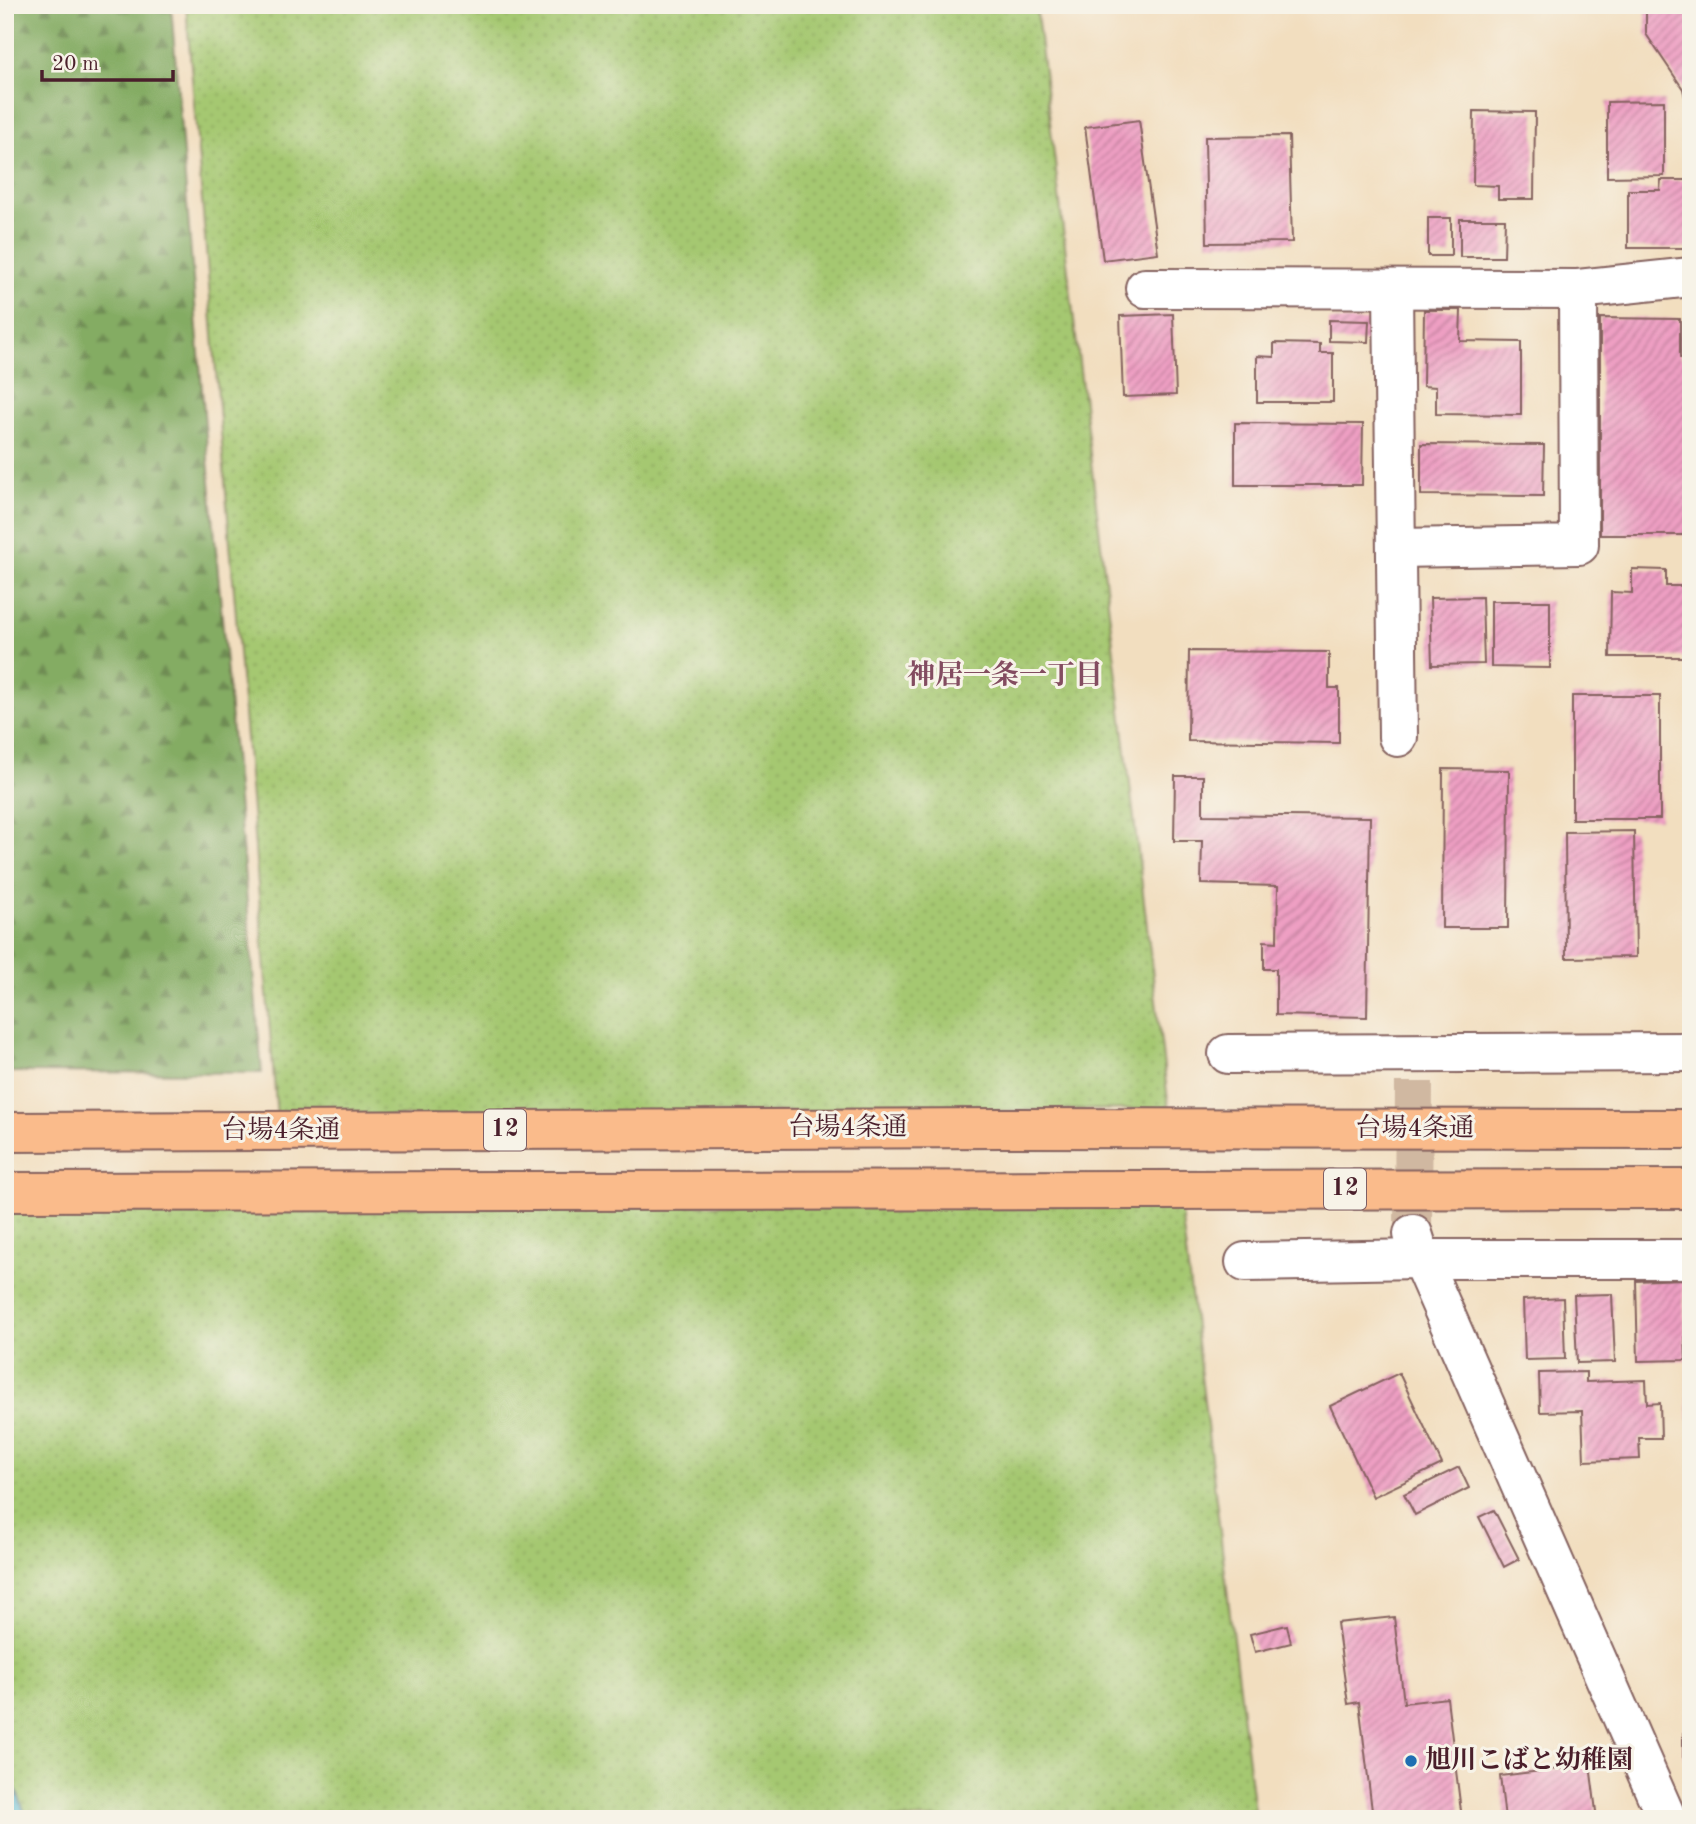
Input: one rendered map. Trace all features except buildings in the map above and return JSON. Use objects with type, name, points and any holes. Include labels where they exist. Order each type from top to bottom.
[{"type":"highway","name":"台場4条通","points":[[5,1132],[1004,1128],[1691,1129]]},
{"type":"highway","name":"12","points":[[5,1192],[1691,1189]]},
{"type":"street","points":[[1145,288],[1578,289],[1691,277]]},
{"type":"street","points":[[1393,289],[1398,737]]},
{"type":"street","points":[[1397,548],[1578,545],[1578,289]]},
{"type":"street","points":[[1228,1054],[1414,1063],[1691,1052]]},
{"type":"street","points":[[1245,1262],[1417,1246],[1691,1259]]},
{"type":"street","points":[[1417,1246],[1667,1819]]},
{"type":"green space","points":[[5,5],[171,5],[262,1073],[5,1072]]},
{"type":"green space","points":[[186,5],[1036,5],[1169,1109],[277,1117]]},
{"type":"green space","points":[[1180,1203],[1255,1819],[27,1819],[5,1760],[5,1208]]},
{"type":"water","points":[[5,1760],[27,1819],[5,1819]]},
{"type":"tunnel","points":[[1413,1234],[1414,1074]]},
{"type":"place","name":"旭川こばと幼稚園","points":[[1411,1761]]},
{"type":"district","name":"神居一条一丁目","points":[[1005,677]]}]
